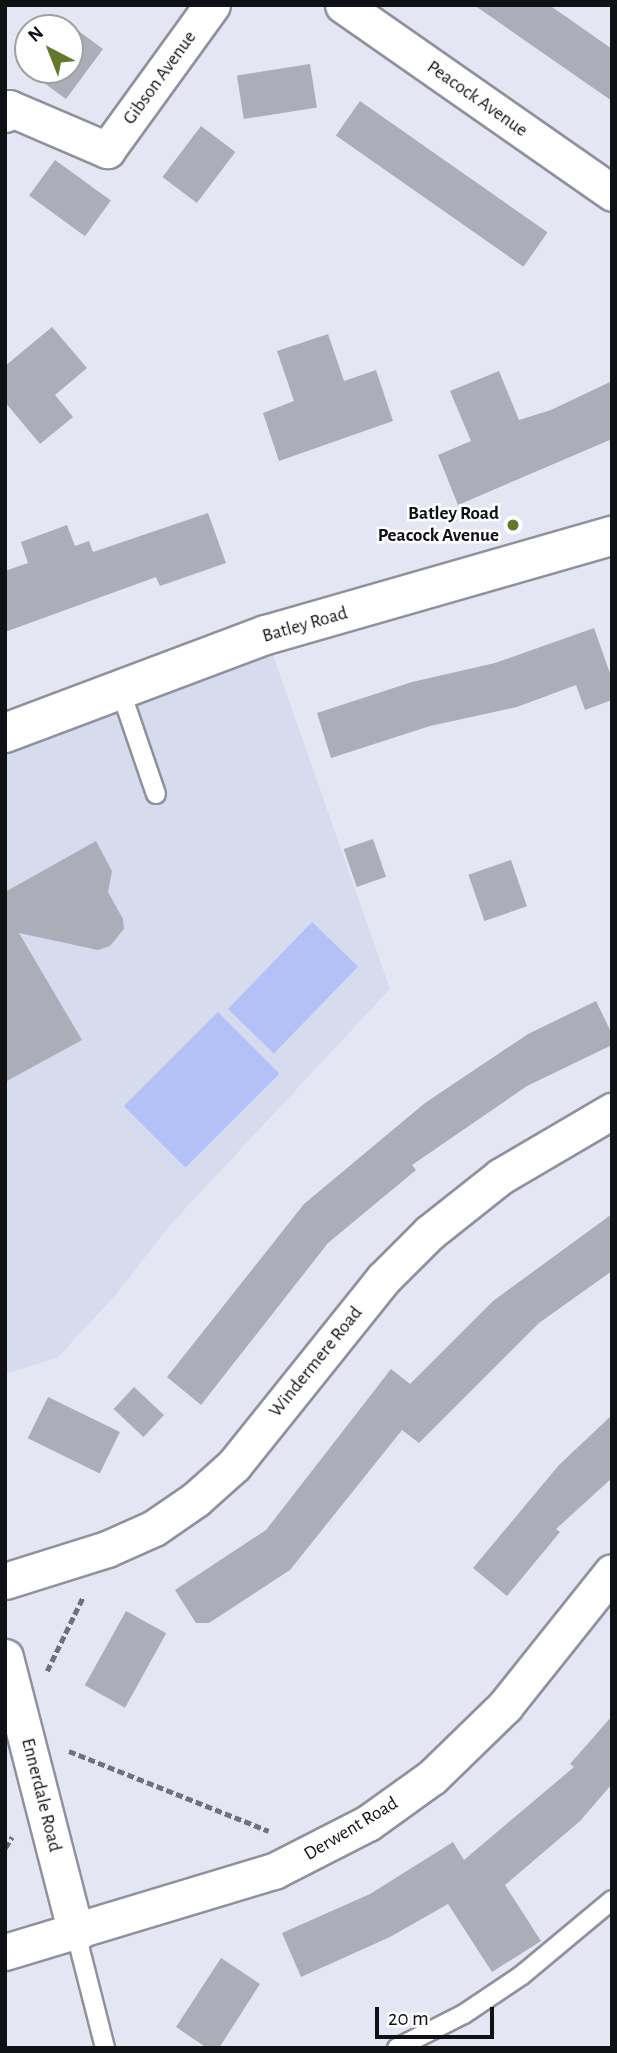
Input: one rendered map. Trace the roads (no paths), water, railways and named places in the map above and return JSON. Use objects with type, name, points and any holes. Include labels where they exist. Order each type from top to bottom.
[{"type":"street","name":"Gibson Avenue","points":[[5,114],[9,108],[107,150],[212,5]]},
{"type":"street","name":"Peacock Avenue","points":[[343,5],[612,193]]},
{"type":"street","name":"Batley Road","points":[[5,733],[266,635],[612,536]]},
{"type":"street","name":"Windermere Road","points":[[5,1581],[107,1549],[154,1528],[196,1499],[234,1465],[383,1279],[429,1233],[501,1176],[612,1111]]},
{"type":"street","name":"Derwent Road","points":[[5,1952],[76,1934],[274,1871],[318,1851],[432,1777],[505,1706],[612,1573]]},
{"type":"street","name":"Ennerdale Road","points":[[5,1657],[76,1934]]},
{"type":"lane","points":[[120,689],[156,794]]},
{"type":"lane","points":[[397,2048],[464,2014],[522,1975],[612,1900]]},
{"type":"lane","points":[[76,1934],[105,2048]]},
{"type":"place","name":"Batley Road Peacock Avenue","points":[[513,525]]}]
